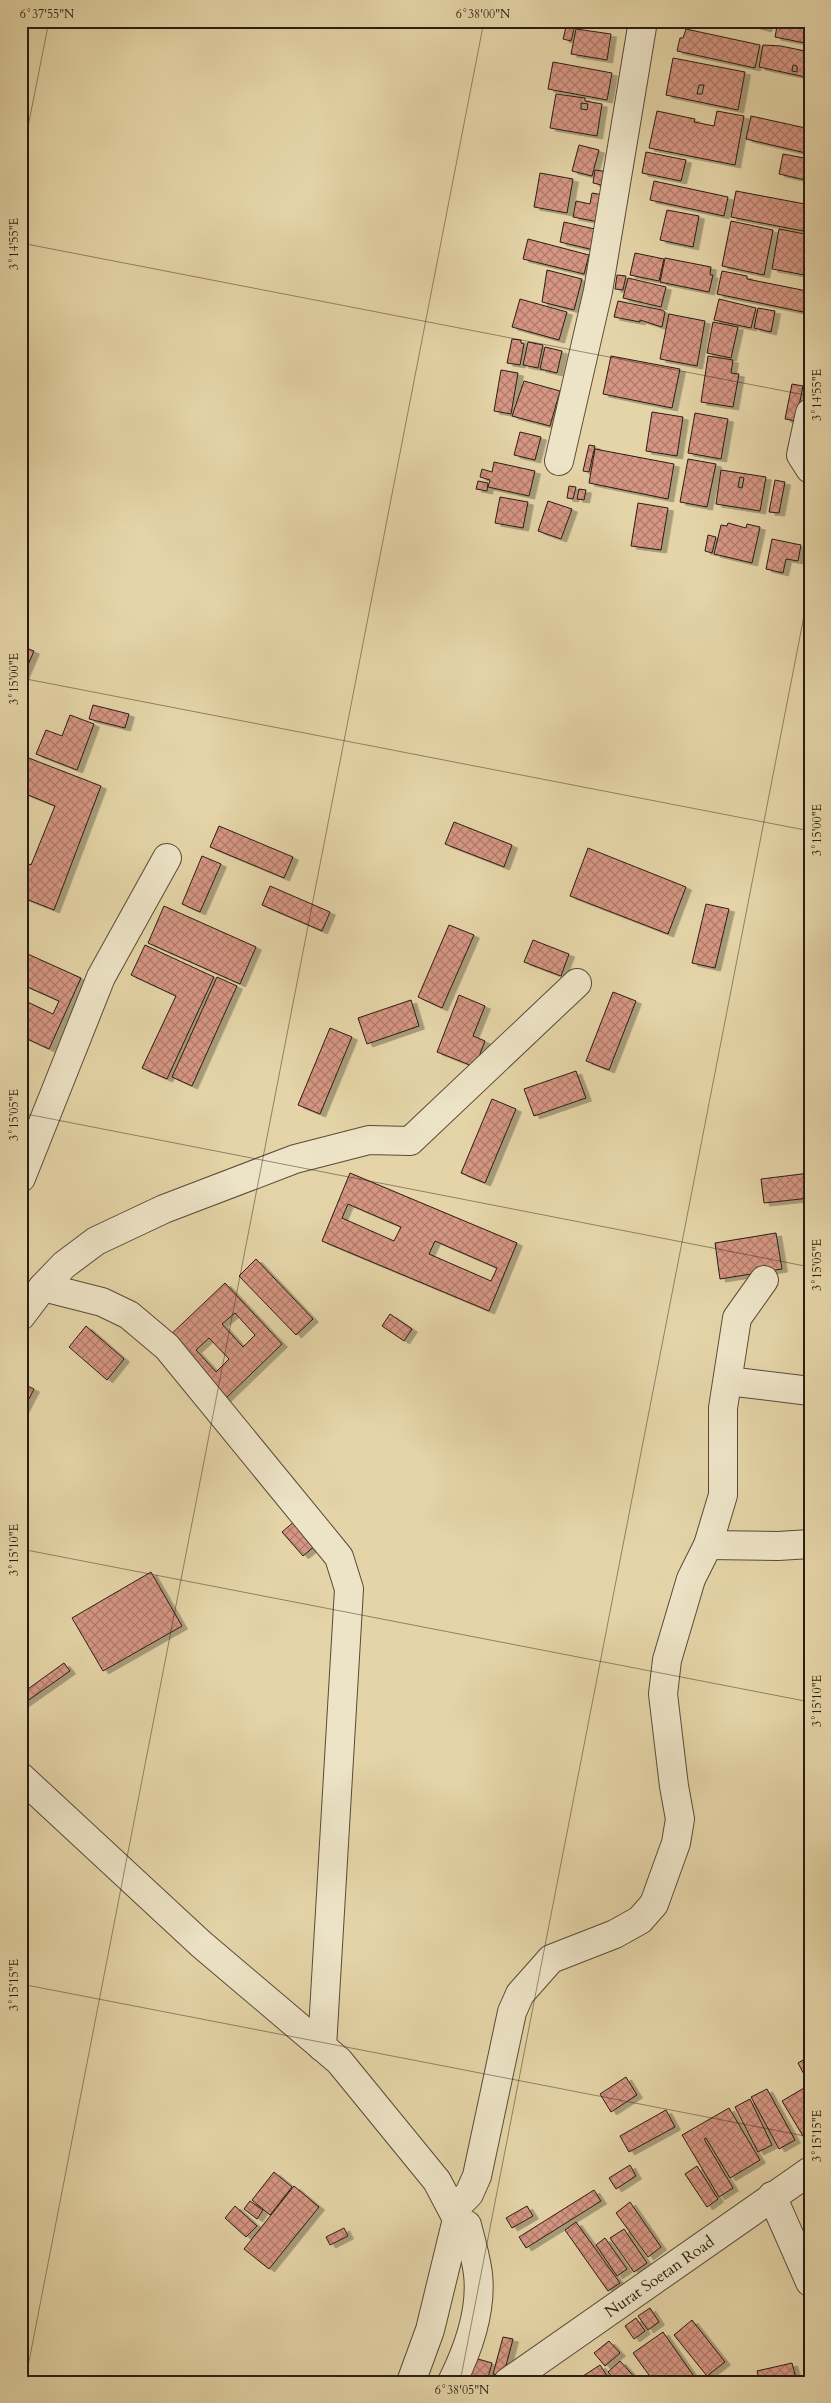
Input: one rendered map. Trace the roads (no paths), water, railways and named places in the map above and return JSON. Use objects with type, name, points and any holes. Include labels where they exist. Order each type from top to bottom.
[{"type":"street","points":[[559,461],[598,291],[643,21]]},
{"type":"street","points":[[810,413],[801,455],[810,469]]},
{"type":"street","points":[[21,1178],[100,978],[167,858]]},
{"type":"street","points":[[21,1316],[43,1287],[64,1265],[96,1241],[164,1209],[295,1158],[369,1140],[410,1141],[578,983]]},
{"type":"street","points":[[411,2382],[430,2330],[455,2215],[469,2194],[477,2176],[512,2012],[520,1994],[551,1960],[629,1927],[640,1920],[654,1904],[676,1843],[680,1818],[674,1786],[663,1694],[667,1660],[691,1579],[708,1545],[723,1495],[722,1428],[737,1318],[764,1280]]},
{"type":"street","points":[[43,1287],[102,1302],[122,1312],[167,1347],[338,1558],[349,1589],[322,2047]]},
{"type":"street","points":[[728,1381],[810,1391]]},
{"type":"street","points":[[708,1545],[778,1546],[810,1544]]},
{"type":"street","points":[[21,1777],[201,1944],[338,2060],[437,2181],[455,2215],[467,2225],[478,2275],[476,2314],[461,2365],[452,2382]]},
{"type":"street","name":"Nurat Soetan Road","points":[[508,2382],[810,2171]]},
{"type":"street","points":[[772,2196],[810,2282]]}]
